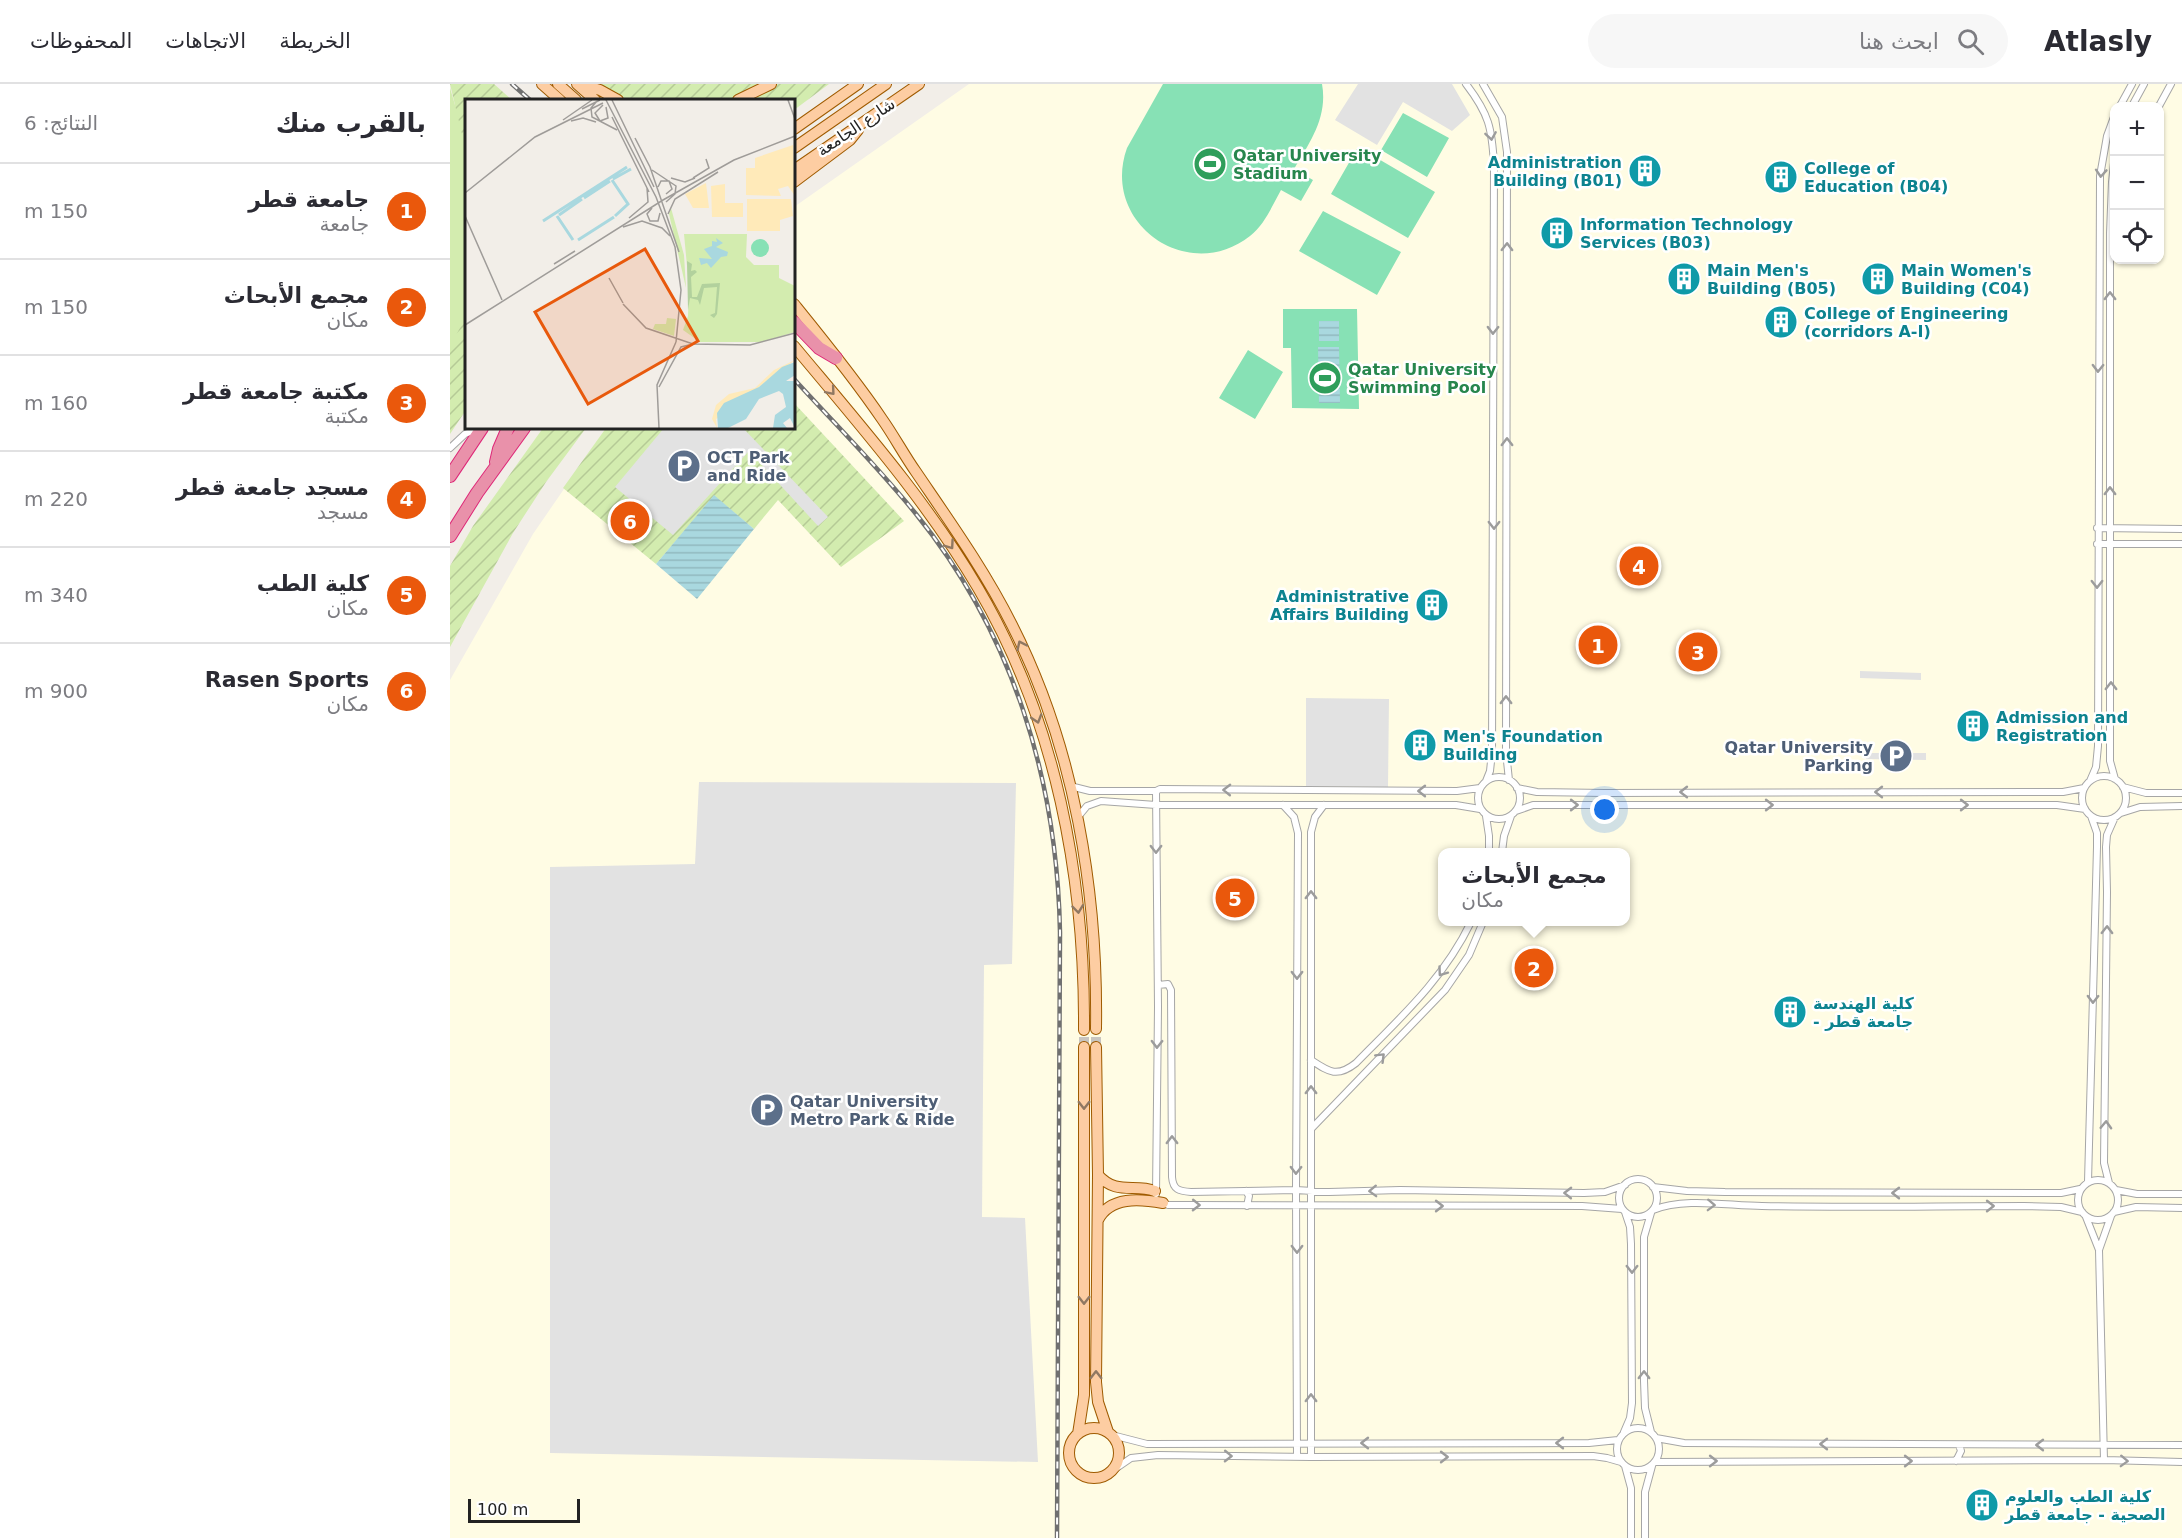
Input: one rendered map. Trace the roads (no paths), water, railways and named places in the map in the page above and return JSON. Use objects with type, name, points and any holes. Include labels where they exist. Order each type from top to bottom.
[{"type":"highway","points":[[795,323],[819,348],[836,358]]},
{"type":"highway","points":[[450,476],[480,429]]},
{"type":"highway","points":[[496,467],[496,456],[508,429]]},
{"type":"highway","points":[[450,536],[523,429]]},
{"type":"main road","points":[[542,84],[559,99]]},
{"type":"main road","points":[[558,84],[575,99]]},
{"type":"main road","points":[[578,84],[594,99]]},
{"type":"main road","points":[[578,84],[600,90],[616,99]]},
{"type":"main road","points":[[740,99],[771,84]]},
{"type":"main road","name":"شارع الجامعة","points":[[795,128],[858,84]]},
{"type":"main road","points":[[795,147],[886,84]]},
{"type":"main road","name":"شارع الجامعة","points":[[795,169],[919,84]]},
{"type":"main road","points":[[795,181],[850,140],[861,123]]},
{"type":"main road","points":[[795,305],[881,418],[971,553],[1004,609],[1038,685],[1070,786],[1084,855],[1094,942],[1096,1029]]},
{"type":"main road","points":[[795,347],[883,451],[954,551],[988,606],[1014,657],[1052,767],[1063,813],[1081,933],[1084,1030]]},
{"type":"main road","points":[[1078,1434],[1084,1395],[1084,1047]]},
{"type":"main road","points":[[1096,1047],[1098,1220],[1096,1392],[1100,1412],[1120,1451],[1115,1469],[1107,1475],[1094,1479],[1077,1472],[1072,1465],[1069,1451],[1071,1443],[1078,1434],[1092,1428],[1110,1433]]},
{"type":"main road","points":[[1098,1175],[1106,1183],[1116,1187],[1155,1191]]},
{"type":"main road","points":[[1098,1220],[1106,1209],[1118,1202],[1163,1203]]},
{"type":"street","points":[[1466,84],[1487,117],[1491,131],[1494,165],[1492,763],[1477,798],[1480,809],[1486,816],[1489,848]]},
{"type":"street","points":[[1483,84],[1497,106],[1506,137],[1508,176],[1506,752],[1509,780]]},
{"type":"street","points":[[2122,102],[2132,84]]},
{"type":"street","points":[[2134,102],[2144,84]]},
{"type":"street","points":[[2160,102],[2171,84]]},
{"type":"street","points":[[2088,1182],[2097,835],[2082,799],[2084,788],[2096,767],[2098,744],[2100,176],[2110,129]]},
{"type":"street","points":[[2099,232],[2110,232]]},
{"type":"street","points":[[2110,264],[2110,761],[2115,780]]},
{"type":"street","points":[[1494,272],[1507,272]]},
{"type":"street","points":[[1494,399],[1507,399]]},
{"type":"street","points":[[450,448],[465,434],[478,429]]},
{"type":"street","points":[[2097,528],[2182,529]]},
{"type":"street","points":[[2097,544],[2182,544]]},
{"type":"street","points":[[1494,562],[1507,562]]},
{"type":"street","points":[[2097,565],[2111,565]]},
{"type":"street","points":[[2097,627],[2111,627]]},
{"type":"street","points":[[2098,744],[2110,745]]},
{"type":"street","points":[[2090,781],[2102,776],[2115,780],[2123,788],[2126,801],[2107,835],[2104,1163],[2109,1183]]},
{"type":"street","points":[[1486,781],[1499,777],[1509,780],[1518,788],[1538,792],[1605,793],[2063,792],[2084,788]]},
{"type":"street","points":[[1070,786],[1090,791],[1156,791],[1160,789],[1457,791],[1480,788]]},
{"type":"street","points":[[1502,848],[1504,836],[1520,801],[1518,788]]},
{"type":"street","points":[[2123,788],[2146,793],[2182,793]]},
{"type":"street","points":[[1156,791],[1158,985],[1155,1191],[1163,1203],[1296,1207],[1582,1206],[1624,1210],[1632,1216],[1640,1217],[1667,1205],[1681,1204],[2061,1207],[2096,1220],[2136,1207],[2182,1208]]},
{"type":"street","points":[[1077,818],[1087,806],[1096,802],[1156,805],[1456,805],[1480,809]]},
{"type":"street","points":[[1283,805],[1294,817],[1298,833],[1296,1190],[1298,1457]]},
{"type":"street","points":[[1311,1457],[1311,832],[1315,817],[1324,805]]},
{"type":"street","points":[[1486,816],[1499,820],[1533,805],[2057,805],[2085,809]]},
{"type":"street","points":[[2091,816],[2103,820],[2140,807],[2182,806]]},
{"type":"street","points":[[2097,835],[2107,835]]},
{"type":"street","points":[[1311,1060],[1328,1071],[1338,1073],[1356,1064],[1419,1001],[1438,978],[1468,926]]},
{"type":"street","points":[[1311,1128],[1445,990],[1469,955],[1481,926]]},
{"type":"street","points":[[1158,985],[1168,984],[1170,990],[1173,1185],[1178,1190],[1186,1192],[1400,1190],[1584,1193],[1605,1192],[1638,1179],[1646,1181],[1653,1187],[1657,1198],[1644,1238],[1644,1381],[1645,1408],[1659,1449],[1645,1492],[1645,1538]]},
{"type":"street","points":[[1653,1187],[1687,1191],[1957,1193],[2061,1192],[2080,1189],[2088,1182],[2099,1179],[2109,1183],[2116,1190],[2119,1202],[2112,1214],[2099,1250],[2104,1460]]},
{"type":"street","points":[[1625,1185],[1619,1198],[1630,1227],[1632,1402],[1630,1418],[1618,1440],[1617,1454],[1631,1488],[1631,1538]]},
{"type":"street","points":[[2080,1189],[2078,1203],[2099,1250]]},
{"type":"street","points":[[2116,1190],[2137,1194],[2182,1194]]},
{"type":"street","points":[[1246,1191],[1249,1196],[1247,1206]]},
{"type":"street","points":[[1920,1206],[1923,1198],[1921,1193]]},
{"type":"street","points":[[1956,1206],[1957,1193]]},
{"type":"street","points":[[1624,1432],[1638,1427],[1654,1435],[1684,1443],[2182,1445]]},
{"type":"street","points":[[1110,1433],[1141,1443],[1596,1443],[1618,1440]]},
{"type":"street","points":[[1169,1455],[1170,1443]]},
{"type":"street","points":[[1956,1461],[1961,1451],[1959,1445]]},
{"type":"street","points":[[1115,1469],[1131,1458],[1169,1455],[1593,1456],[1607,1458],[1638,1470],[1653,1464],[2104,1460],[2182,1462]]},
{"type":"water","points":[[1319,321],[1339,321],[1339,341],[1319,341]]},
{"type":"water","points":[[1318,347],[1339,347],[1340,403],[1319,403]]},
{"type":"water","points":[[714,495],[754,529],[697,599],[656,564]]},
{"type":"tunnel","points":[[1096,1029],[1096,1047]]},
{"type":"tunnel","points":[[1084,1030],[1084,1047]]},
{"type":"railway","points":[[512,84],[529,99]]},
{"type":"railway","points":[[795,380],[872,462],[916,514],[950,560],[979,608],[1003,659],[1023,711],[1039,764],[1050,819],[1057,875],[1060,932],[1057,1538]]},
{"type":"place","name":"Qatar University Stadium","points":[[1210,164]]},
{"type":"place","name":"Administration Building (B01)","points":[[1645,171]]},
{"type":"place","name":"College of Education (B04)","points":[[1781,177]]},
{"type":"place","name":"Information Technology Services (B03)","points":[[1557,233]]},
{"type":"place","name":"Main Men's Building (B05)","points":[[1684,279]]},
{"type":"place","name":"Main Women's Building (C04)","points":[[1878,279]]},
{"type":"place","name":"College of Engineering (corridors A-I)","points":[[1781,322]]},
{"type":"place","name":"Qatar University Swimming Pool","points":[[1325,378]]},
{"type":"place","name":"OCT Park and Ride","points":[[684,466]]},
{"type":"place","name":"Rasen Sports","points":[[630,521]]},
{"type":"place","name":"مسجد جامعة قطر","points":[[1639,566]]},
{"type":"place","name":"Administrative Affairs Building","points":[[1432,605]]},
{"type":"place","name":"جامعة قطر","points":[[1598,645]]},
{"type":"place","name":"مكتبة جامعة قطر","points":[[1698,652]]},
{"type":"place","name":"Admission and Registration","points":[[1973,726]]},
{"type":"place","name":"Men's Foundation Building","points":[[1420,745]]},
{"type":"place","name":"Qatar University Parking","points":[[1896,756]]},
{"type":"place","name":"كلية الطب","points":[[1235,898]]},
{"type":"place","name":"مجمع الأبحاث","points":[[1534,968]]},
{"type":"place","name":"كلية الهندسة - جامعة قطر","points":[[1790,1012]]},
{"type":"place","name":"Qatar University Metro Park & Ride","points":[[767,1110]]},
{"type":"place","name":"كلية الطب والعلوم الصحية - جامعة قطر","points":[[1982,1505]]}]
